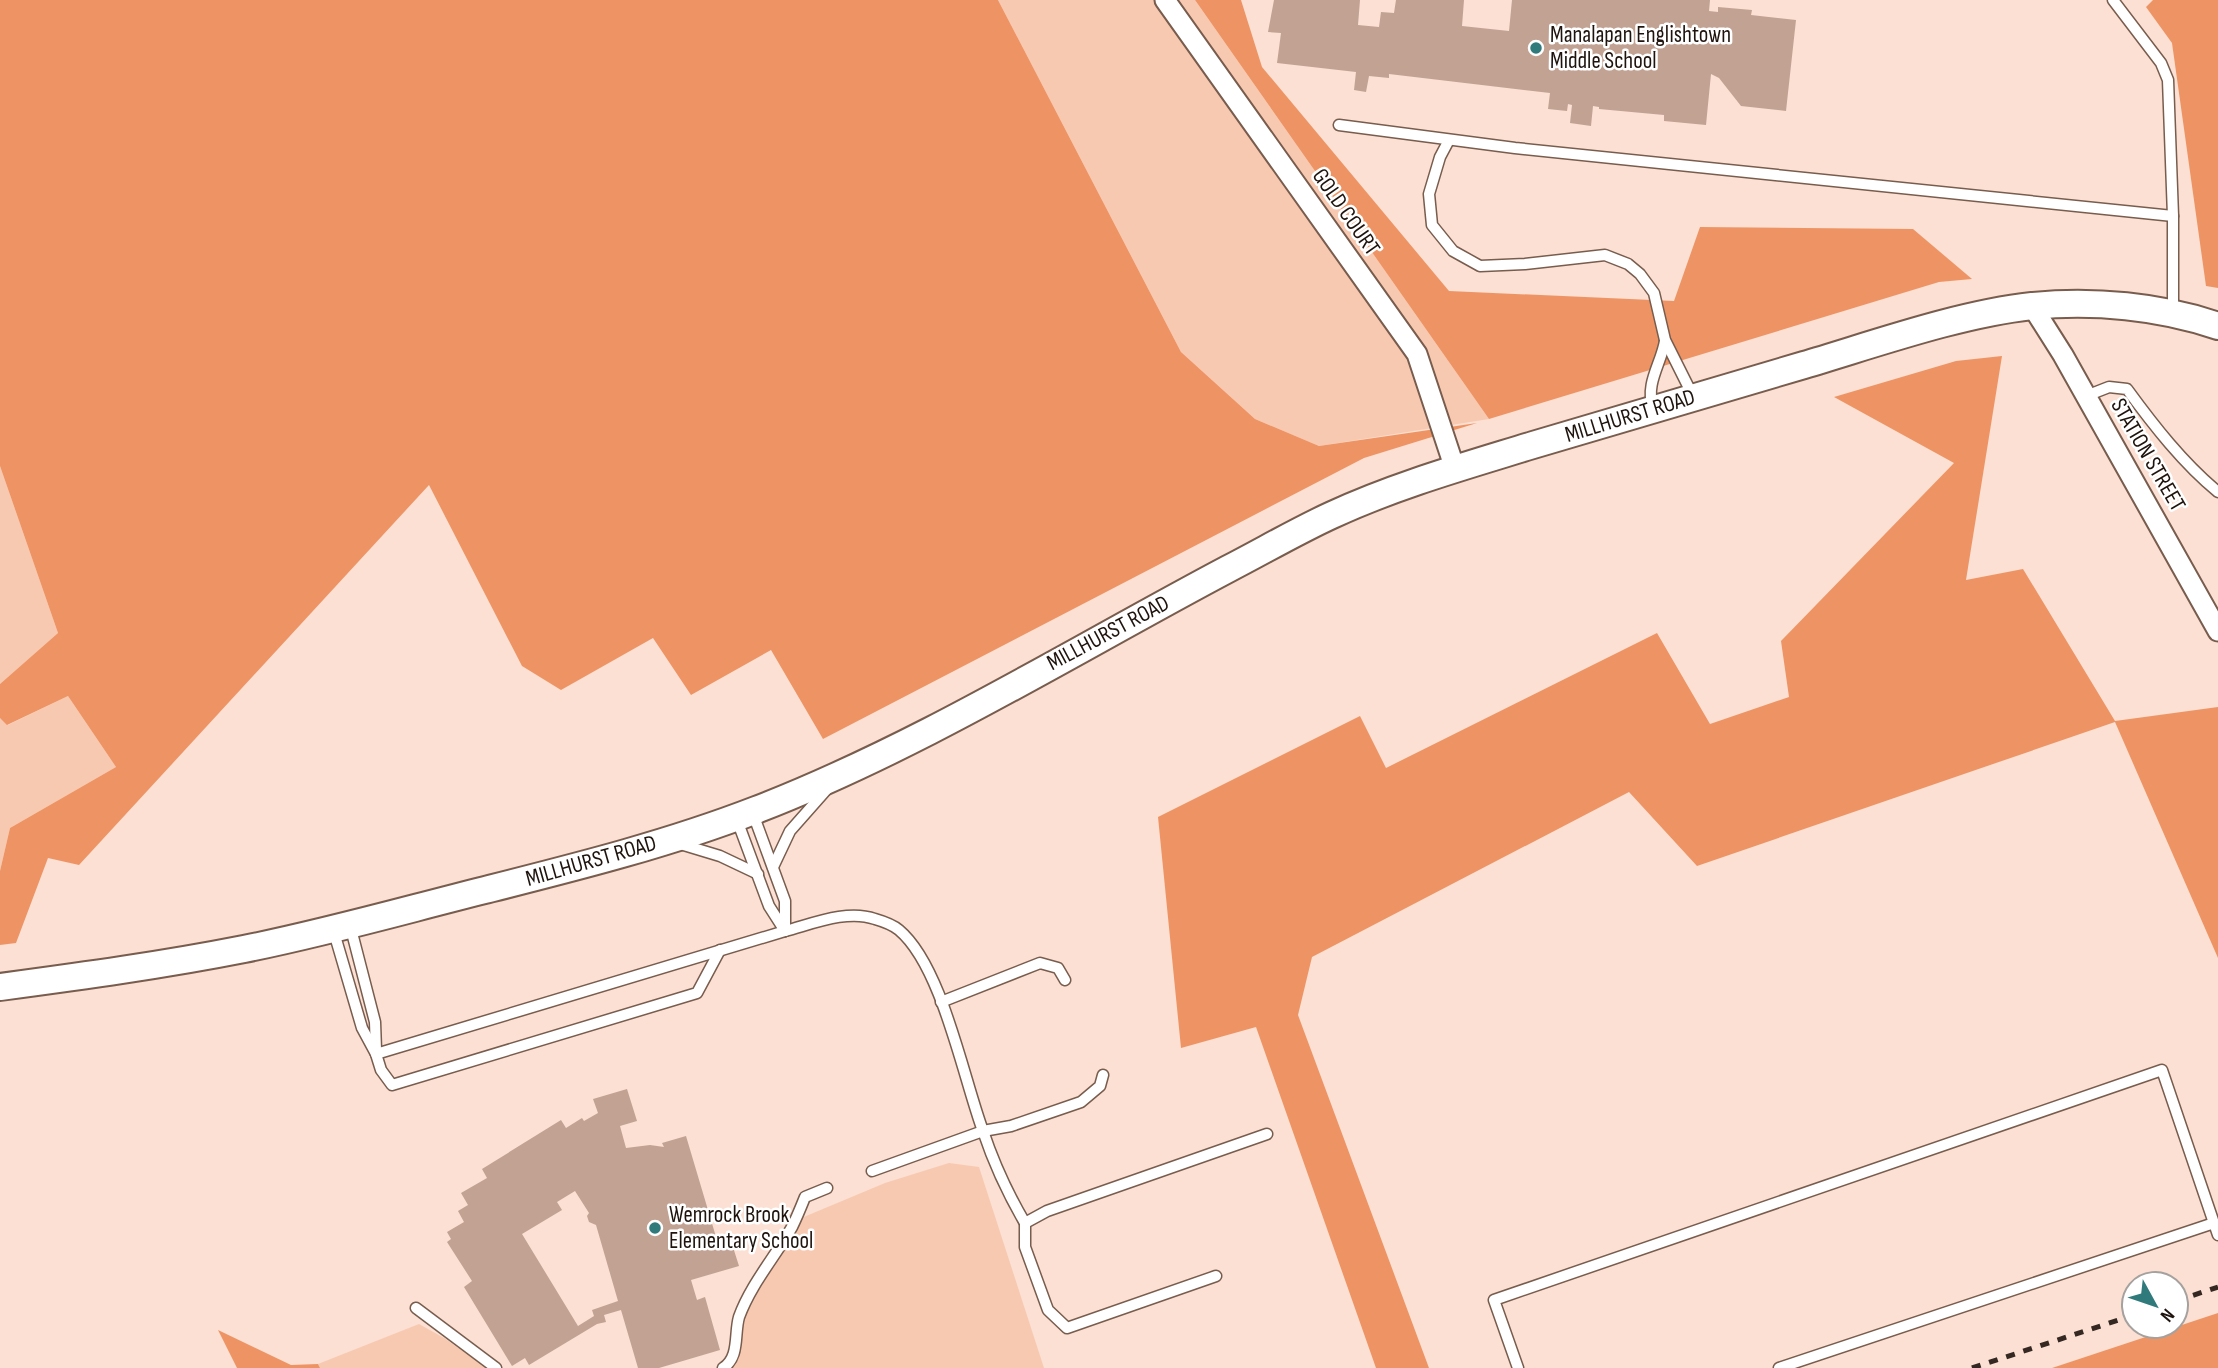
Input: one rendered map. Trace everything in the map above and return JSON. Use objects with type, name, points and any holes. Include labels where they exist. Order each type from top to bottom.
[{"type":"street","name":"GOLD COURT","points":[[1165,0],[1417,354],[1455,469]]},
{"type":"street","name":"MILLHURST ROAD","points":[[0,987],[148,967],[341,927],[547,874],[666,840],[744,814],[839,776],[933,729],[1128,622],[1331,516],[1391,490],[1693,397],[1956,322],[2032,306],[2099,304],[2173,313],[2218,326]]},
{"type":"street","name":"STATION STREET","points":[[2032,306],[2087,396],[2218,631]]},
{"type":"lane","points":[[2113,0],[2161,63],[2168,80],[2173,313]]},
{"type":"lane","points":[[1339,125],[1515,148],[2173,216]]},
{"type":"lane","points":[[1449,139],[1440,157],[1429,194],[1432,225],[1453,251],[1480,266],[1605,255],[1628,264],[1640,274],[1654,293],[1665,340],[1693,397]]},
{"type":"lane","points":[[1654,409],[1650,397],[1651,385],[1665,340]]},
{"type":"lane","points":[[2087,396],[2109,387],[2127,389],[2199,477],[2218,492]]},
{"type":"lane","points":[[773,867],[790,831],[839,776]]},
{"type":"lane","points":[[744,814],[773,867],[785,901],[785,931]]},
{"type":"lane","points":[[744,814],[758,874],[769,906],[785,931]]},
{"type":"lane","points":[[666,840],[720,856],[758,874]]},
{"type":"lane","points":[[376,1054],[785,931],[840,917],[872,917],[898,928],[918,951],[935,982],[1004,1188],[1025,1223],[1025,1247],[1048,1310],[1067,1328],[1216,1276]]},
{"type":"lane","points":[[341,927],[362,1028],[381,1070],[392,1084],[696,993],[720,950]]},
{"type":"lane","points":[[341,927],[375,1023],[376,1054]]},
{"type":"lane","points":[[941,1002],[1040,963],[1058,968],[1065,979]]},
{"type":"lane","points":[[1518,1368],[1494,1300],[2162,1070],[2218,1235]]},
{"type":"lane","points":[[872,1171],[983,1131],[1011,1126],[1081,1102],[1100,1086],[1102,1075]]},
{"type":"lane","points":[[1025,1223],[1047,1211],[1267,1134]]},
{"type":"lane","points":[[723,1368],[729,1365],[735,1348],[739,1319],[761,1274],[792,1226],[806,1197],[827,1188]]},
{"type":"lane","points":[[1779,1368],[2214,1223]]},
{"type":"lane","points":[[416,1308],[496,1368]]},
{"type":"shaded area","points":[[0,0],[998,0],[1181,352],[1255,419],[1319,446],[1477,423],[1364,458],[823,739],[771,650],[691,695],[653,638],[561,690],[522,666],[429,485],[79,865],[48,858],[16,943],[0,945],[0,871],[10,828],[116,767],[68,696],[7,725],[0,718],[0,684],[58,633],[0,466]]},
{"type":"shaded area","points":[[998,0],[1195,0],[1489,419],[1319,446],[1255,419],[1181,352]]},
{"type":"shaded area","points":[[1195,0],[1241,0],[1262,67],[1449,291],[1674,301],[1700,227],[1913,229],[1972,279],[1939,282],[1489,419]]},
{"type":"shaded area","points":[[2153,0],[2218,0],[2218,288],[2206,286],[2172,43],[2146,7]]},
{"type":"shaded area","points":[[2002,356],[1966,580],[2023,569],[2115,721],[2218,707],[2218,958],[2115,722],[1697,866],[1629,792],[1312,957],[1298,1015],[1429,1368],[1376,1368],[1256,1027],[1181,1048],[1158,817],[1360,716],[1386,768],[1657,633],[1710,724],[1789,697],[1781,641],[1954,463],[1834,397],[1956,361]]},
{"type":"shaded area","points":[[0,466],[58,633],[0,684]]},
{"type":"shaded area","points":[[68,696],[116,767],[10,828],[0,871],[0,718],[8,725]]},
{"type":"shaded area","points":[[949,1163],[979,1167],[1044,1368],[726,1368],[734,1364],[746,1309],[771,1271],[799,1219],[885,1183]]},
{"type":"shaded area","points":[[2218,1313],[2218,1368],[2052,1368],[2137,1340],[2190,1340],[2190,1322]]},
{"type":"shaded area","points":[[419,1324],[487,1368],[320,1368],[318,1364]]},
{"type":"shaded area","points":[[218,1330],[291,1365],[318,1364],[320,1368],[237,1368]]},
{"type":"building","name":"Manalapan Englishtown Middle School","points":[[1274,0],[1360,0],[1358,25],[1379,27],[1381,12],[1394,13],[1396,0],[1464,0],[1462,26],[1509,31],[1512,0],[1710,0],[1709,11],[1718,12],[1718,7],[1752,10],[1751,15],[1796,20],[1786,111],[1741,106],[1719,78],[1711,74],[1706,125],[1664,121],[1664,115],[1599,109],[1593,106],[1591,126],[1570,123],[1572,105],[1568,104],[1567,111],[1548,109],[1550,93],[1389,74],[1389,78],[1369,76],[1366,92],[1354,90],[1356,72],[1277,63],[1281,33],[1268,32]]},
{"type":"building","name":"Wemrock Brook Elementary School","points":[[627,1089],[637,1121],[620,1126],[626,1148],[650,1145],[664,1147],[662,1143],[686,1136],[719,1247],[732,1244],[739,1266],[691,1280],[697,1300],[705,1297],[720,1350],[659,1368],[638,1368],[621,1310],[604,1315],[606,1322],[597,1324],[529,1365],[525,1358],[512,1366],[464,1287],[472,1281],[447,1242],[451,1239],[447,1232],[464,1222],[458,1211],[468,1205],[461,1193],[487,1178],[482,1169],[561,1120],[566,1128],[582,1118],[584,1121],[598,1113],[593,1099]],"holes":[[[575,1191],[589,1213],[589,1222],[596,1225],[618,1301],[592,1310],[594,1316],[578,1326],[522,1234],[562,1210],[557,1202]]]},
{"type":"railway","points":[[2190,1296],[2218,1287]]},
{"type":"railway","points":[[1972,1368],[2120,1320]]},
{"type":"place","name":"Manalapan Englishtown Middle School","points":[[1536,48]]},
{"type":"place","name":"Wemrock Brook Elementary School","points":[[655,1228]]}]
